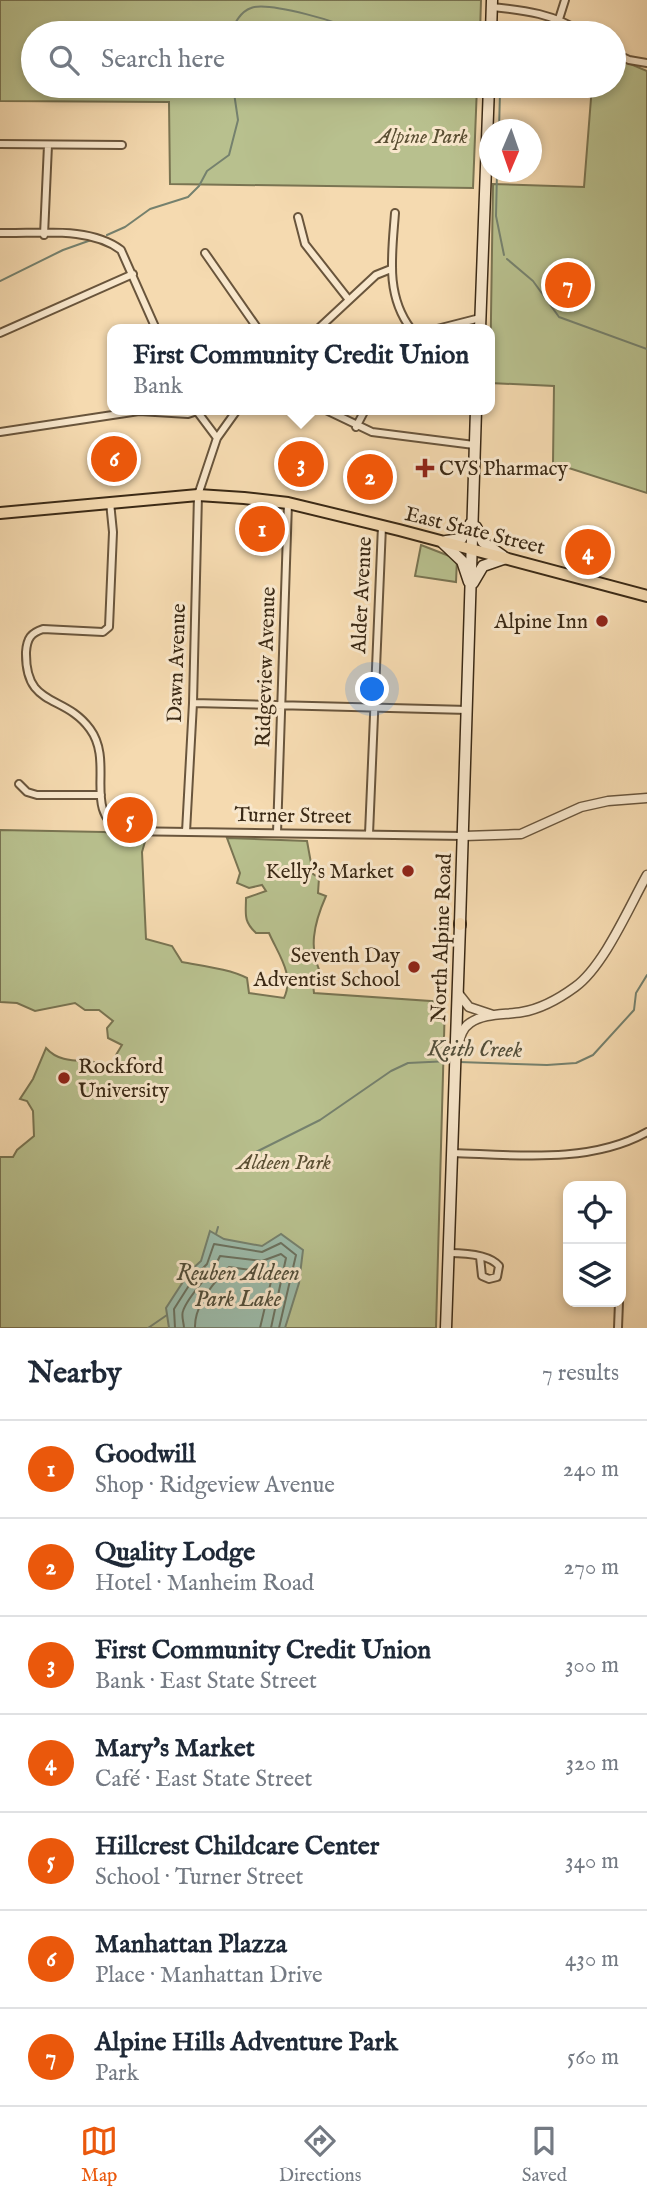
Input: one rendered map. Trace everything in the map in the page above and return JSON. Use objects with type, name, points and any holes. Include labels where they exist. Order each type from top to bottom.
[{"type":"main road","points":[[480,324],[489,98]]},
{"type":"main road","name":"North Alpine Road","points":[[446,1328],[476,415]]},
{"type":"main road","name":"East State Street","points":[[0,513],[198,495],[289,503],[647,596]]},
{"type":"main road","points":[[440,541],[461,539],[473,516]]},
{"type":"main road","points":[[473,516],[483,542],[506,558]]},
{"type":"main road","points":[[440,541],[461,561],[471,587]]},
{"type":"main road","points":[[471,587],[483,566],[506,558]]},
{"type":"street","points":[[559,19],[565,0]]},
{"type":"street","points":[[492,4],[530,10],[562,21]]},
{"type":"street","points":[[626,58],[647,63]]},
{"type":"street","points":[[0,144],[122,145]]},
{"type":"street","points":[[44,235],[48,145]]},
{"type":"street","points":[[395,213],[391,269],[393,291],[401,316],[407,324]]},
{"type":"street","points":[[298,217],[305,244],[349,300]]},
{"type":"street","points":[[0,233],[92,236],[110,242],[121,250],[154,324]]},
{"type":"street","points":[[205,253],[255,324]]},
{"type":"street","points":[[323,324],[376,275],[391,269]]},
{"type":"street","points":[[0,333],[133,274]]},
{"type":"street","points":[[0,432],[113,415]]},
{"type":"street","points":[[200,415],[217,438]]},
{"type":"street","name":"Dawn Avenue","points":[[186,832],[193,703],[198,495],[217,438],[233,415]]},
{"type":"street","points":[[335,415],[356,427],[400,438],[474,445]]},
{"type":"street","points":[[356,427],[362,415]]},
{"type":"street","points":[[19,785],[27,792],[37,795],[101,795],[103,759],[94,734],[75,713],[40,696],[34,689],[26,669],[26,643],[29,636],[44,629],[103,632],[109,627],[113,532],[110,502]]},
{"type":"street","name":"Ridgeview Avenue","points":[[277,833],[289,503]]},
{"type":"street","name":"Alder Avenue","points":[[369,834],[382,526]]},
{"type":"street","points":[[193,703],[468,710]]},
{"type":"street","name":"Turner Street","points":[[101,795],[101,808],[106,820],[122,831],[464,836]]},
{"type":"street","points":[[464,836],[522,834],[582,807],[608,801],[647,798]]},
{"type":"street","points":[[455,1052],[464,1028],[470,1023],[493,1015],[524,1012],[547,1004],[576,987],[593,969],[647,875]]},
{"type":"street","points":[[458,993],[469,1007],[493,1015]]},
{"type":"street","points":[[453,1153],[570,1154],[623,1142],[647,1132]]},
{"type":"street","points":[[449,1253],[480,1257]]},
{"type":"street","points":[[618,1328],[619,1307]]},
{"type":"green space","name":"Alpine Park","points":[[0,0],[481,0],[480,21],[21,21],[21,98],[477,98],[473,188],[170,184],[169,102],[0,101]]},
{"type":"green space","points":[[626,62],[647,71],[647,493],[553,463],[554,386],[495,383],[495,324],[491,324],[493,184],[584,187],[591,98],[626,98]]},
{"type":"green space","points":[[421,545],[457,559],[456,582],[415,576]]},
{"type":"green space","name":"Aldeen Park","points":[[0,830],[104,832],[146,838],[142,852],[146,939],[172,946],[182,962],[224,970],[247,978],[249,993],[284,998],[288,981],[281,957],[269,933],[256,933],[246,917],[246,898],[266,891],[262,885],[249,888],[237,883],[240,873],[227,838],[307,841],[313,874],[319,878],[318,893],[326,896],[314,937],[315,957],[323,977],[313,984],[314,993],[445,1002],[436,1328],[0,1328],[0,1157],[13,1157],[17,1150],[34,1136],[33,1111],[27,1101],[20,1099],[33,1079],[46,1048],[58,1057],[102,1063],[118,1069],[116,1055],[122,1045],[108,1038],[107,1028],[113,1021],[99,1010],[85,1010],[75,1003],[35,1011],[17,1003],[0,1002]]},
{"type":"water","name":"Reuben Aldeen Park Lake","points":[[210,1231],[224,1239],[262,1246],[281,1234],[303,1250],[299,1283],[285,1328],[169,1328],[166,1308],[190,1271],[201,1261]]},
{"type":"waterway","points":[[236,21],[244,12],[260,7],[306,14],[329,21]]},
{"type":"waterway","points":[[107,235],[125,227],[150,209],[188,197],[199,186],[207,171],[229,155],[238,120],[235,98]]},
{"type":"waterway","points":[[499,119],[500,98]]},
{"type":"waterway","points":[[497,182],[496,216],[504,255]]},
{"type":"waterway","points":[[0,281],[63,250],[94,239]]},
{"type":"waterway","points":[[507,259],[533,281],[559,317],[647,349]]},
{"type":"waterway","name":"Keith Creek","points":[[459,1062],[547,1065],[576,1063],[593,1055],[634,1010],[636,993],[647,975]]},
{"type":"waterway","name":"Keith Creek","points":[[247,1168],[256,1152],[320,1120],[391,1071],[408,1063],[450,1061]]},
{"type":"waterway","name":"Keith Creek","points":[[216,1234],[218,1227]]},
{"type":"waterway","name":"Keith Creek","points":[[148,1328],[167,1315]]},
{"type":"place","name":"Alpine Hills Adventure Park","points":[[568,285]]},
{"type":"place","name":"Manhattan Plazza","points":[[114,459]]},
{"type":"place","name":"First Community Credit Union","points":[[301,464]]},
{"type":"place","name":"CVS Pharmacy","points":[[425,468]]},
{"type":"place","name":"Quality Lodge","points":[[370,477]]},
{"type":"place","name":"Goodwill","points":[[262,529]]},
{"type":"place","name":"Mary's Market","points":[[588,552]]},
{"type":"place","name":"Alpine Inn","points":[[602,621]]},
{"type":"place","name":"Hillcrest Childcare Center","points":[[130,820]]},
{"type":"place","name":"Kelly's Market","points":[[408,871]]},
{"type":"place","name":"Seventh Day Adventist School","points":[[414,967]]},
{"type":"place","name":"Rockford University","points":[[64,1078]]}]
